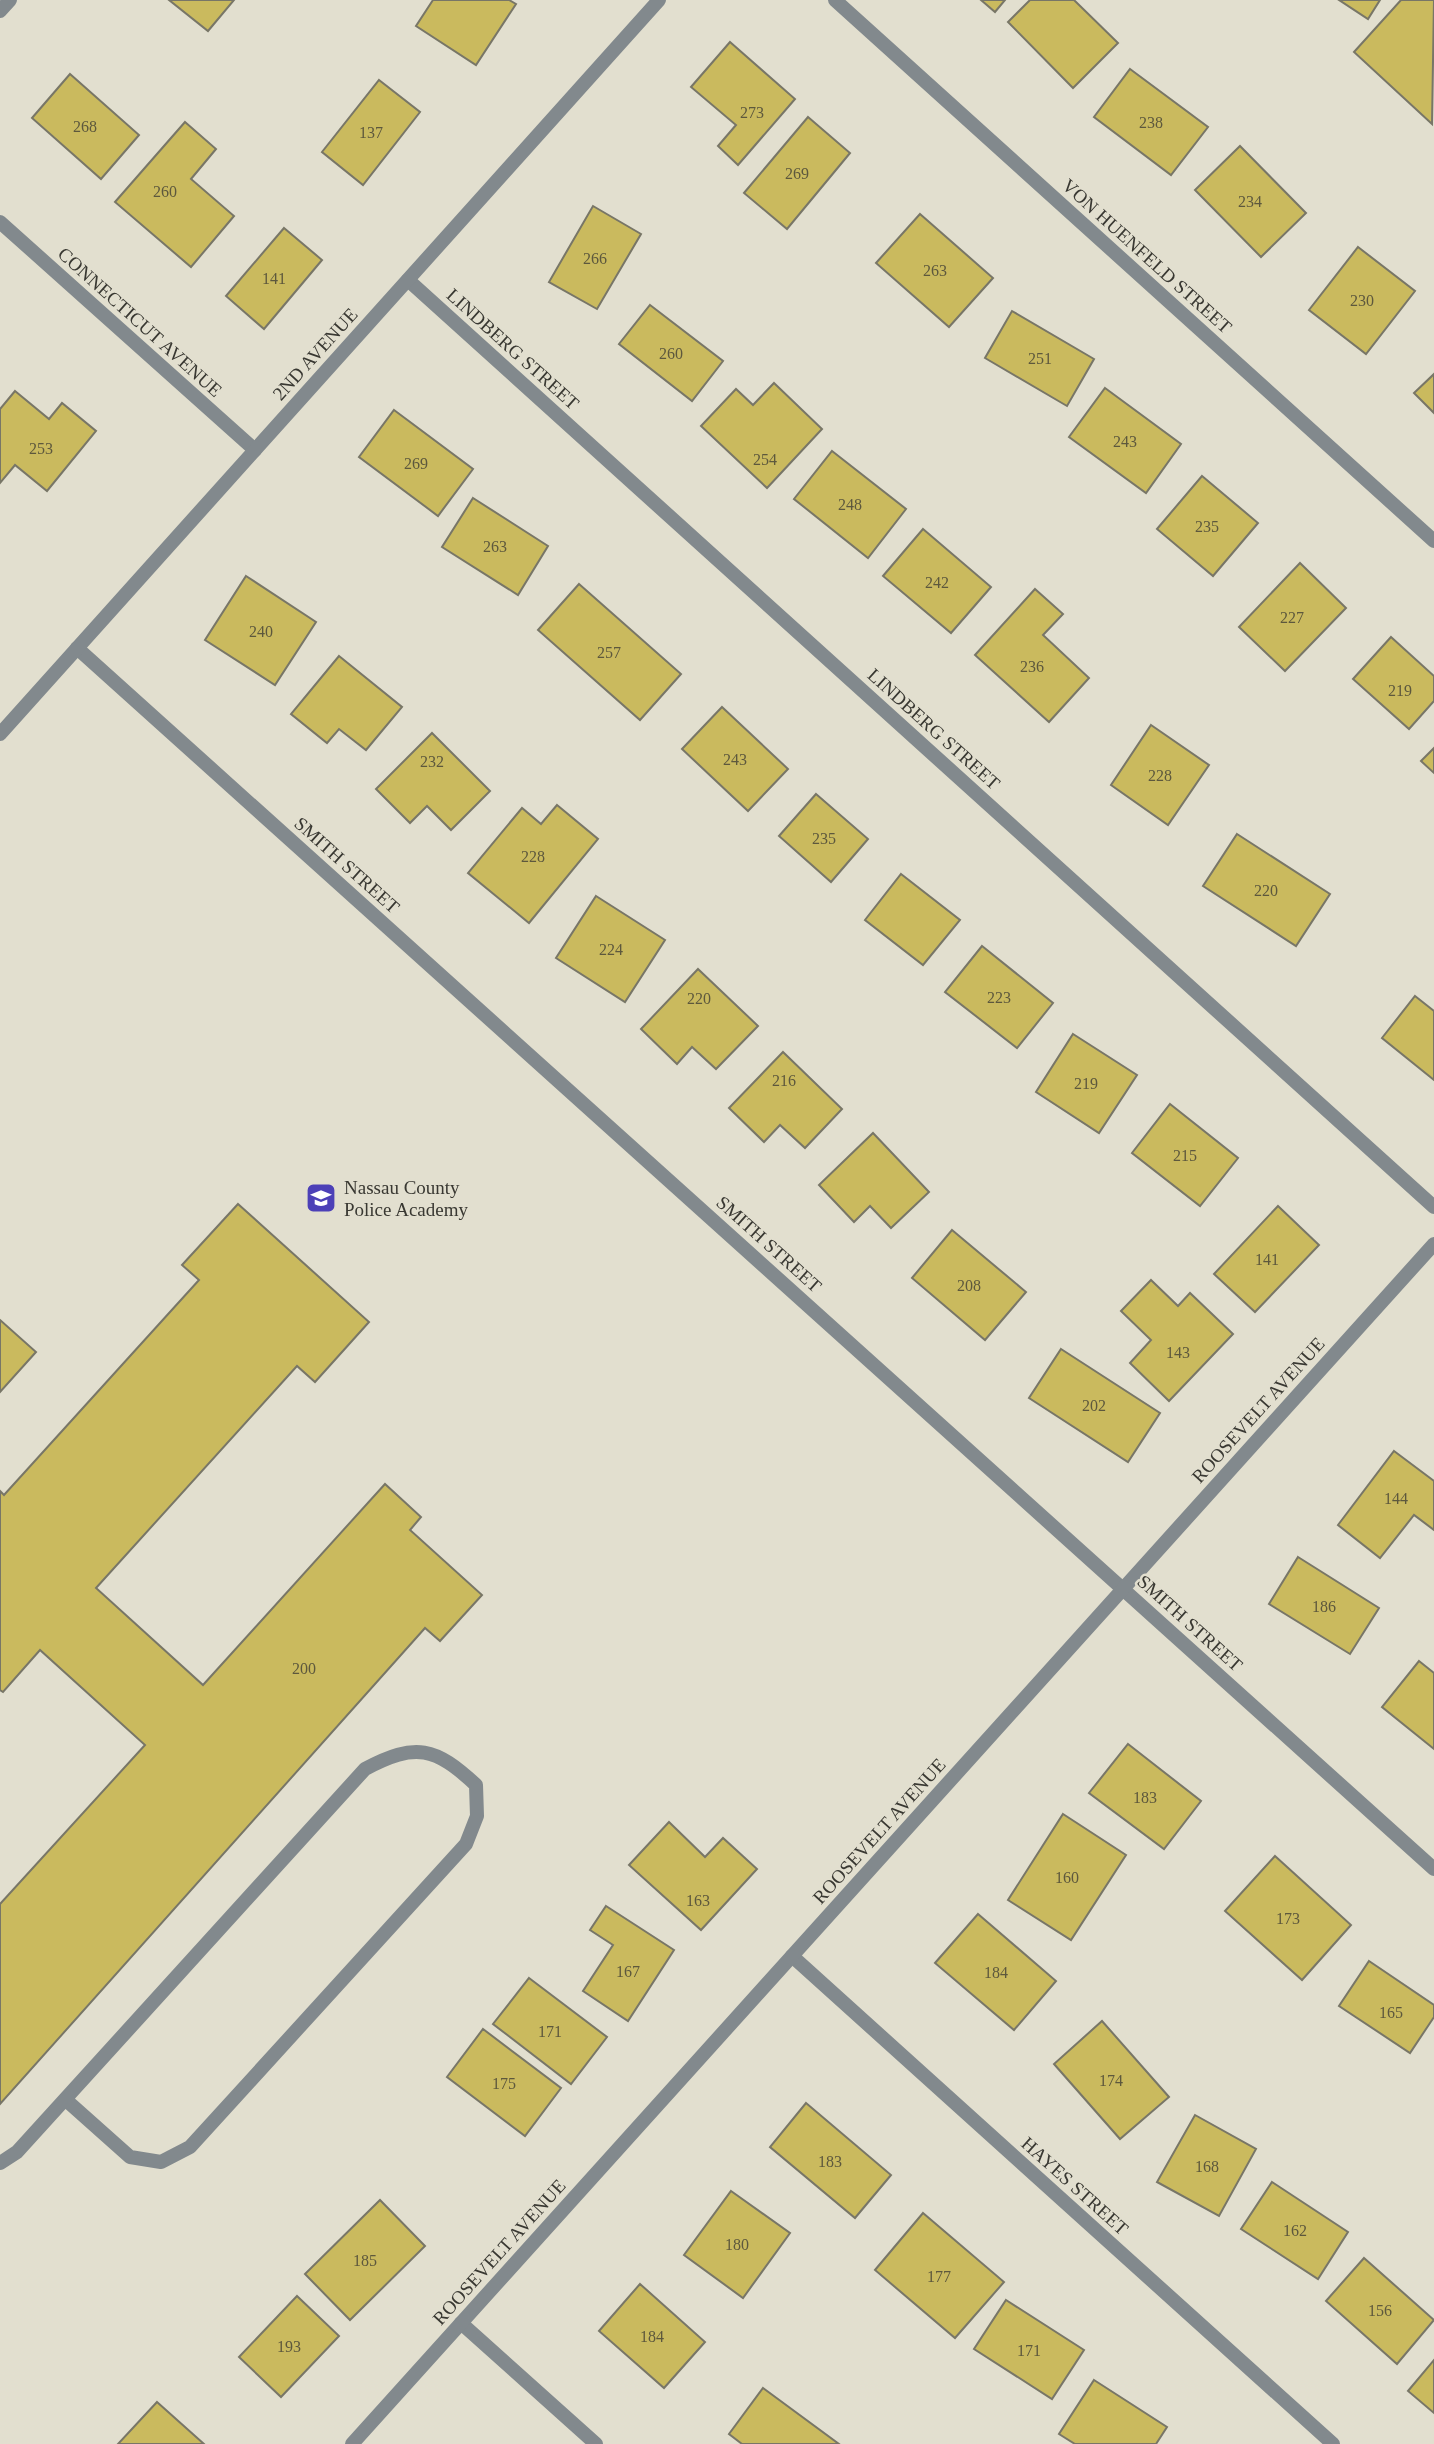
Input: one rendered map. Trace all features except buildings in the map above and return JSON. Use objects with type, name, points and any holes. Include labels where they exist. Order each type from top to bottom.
[{"type":"street","points":[[0,11],[10,0]]},
{"type":"street","name":"2ND AVENUE","points":[[0,734],[659,0]]},
{"type":"street","name":"VON HUENFELD STREET","points":[[835,0],[1434,541]]},
{"type":"street","name":"CONNECTICUT AVENUE","points":[[0,222],[255,450]]},
{"type":"street","name":"LINDBERG STREET","points":[[408,280],[1434,1206]]},
{"type":"street","name":"SMITH STREET","points":[[77,649],[1434,1869]]},
{"type":"street","name":"ROOSEVELT AVENUE","points":[[352,2444],[1434,1244]]},
{"type":"street","points":[[0,2163],[17,2152],[66,2100],[365,1769],[391,1755],[417,1752],[447,1759],[476,1785],[477,1816],[466,1844],[190,2147],[161,2162],[130,2157],[66,2100]]},
{"type":"street","name":"HAYES STREET","points":[[792,1956],[1333,2444]]},
{"type":"street","points":[[461,2323],[596,2444]]},
{"type":"place","name":"Nassau County Police Academy","points":[[321,1198]]}]
